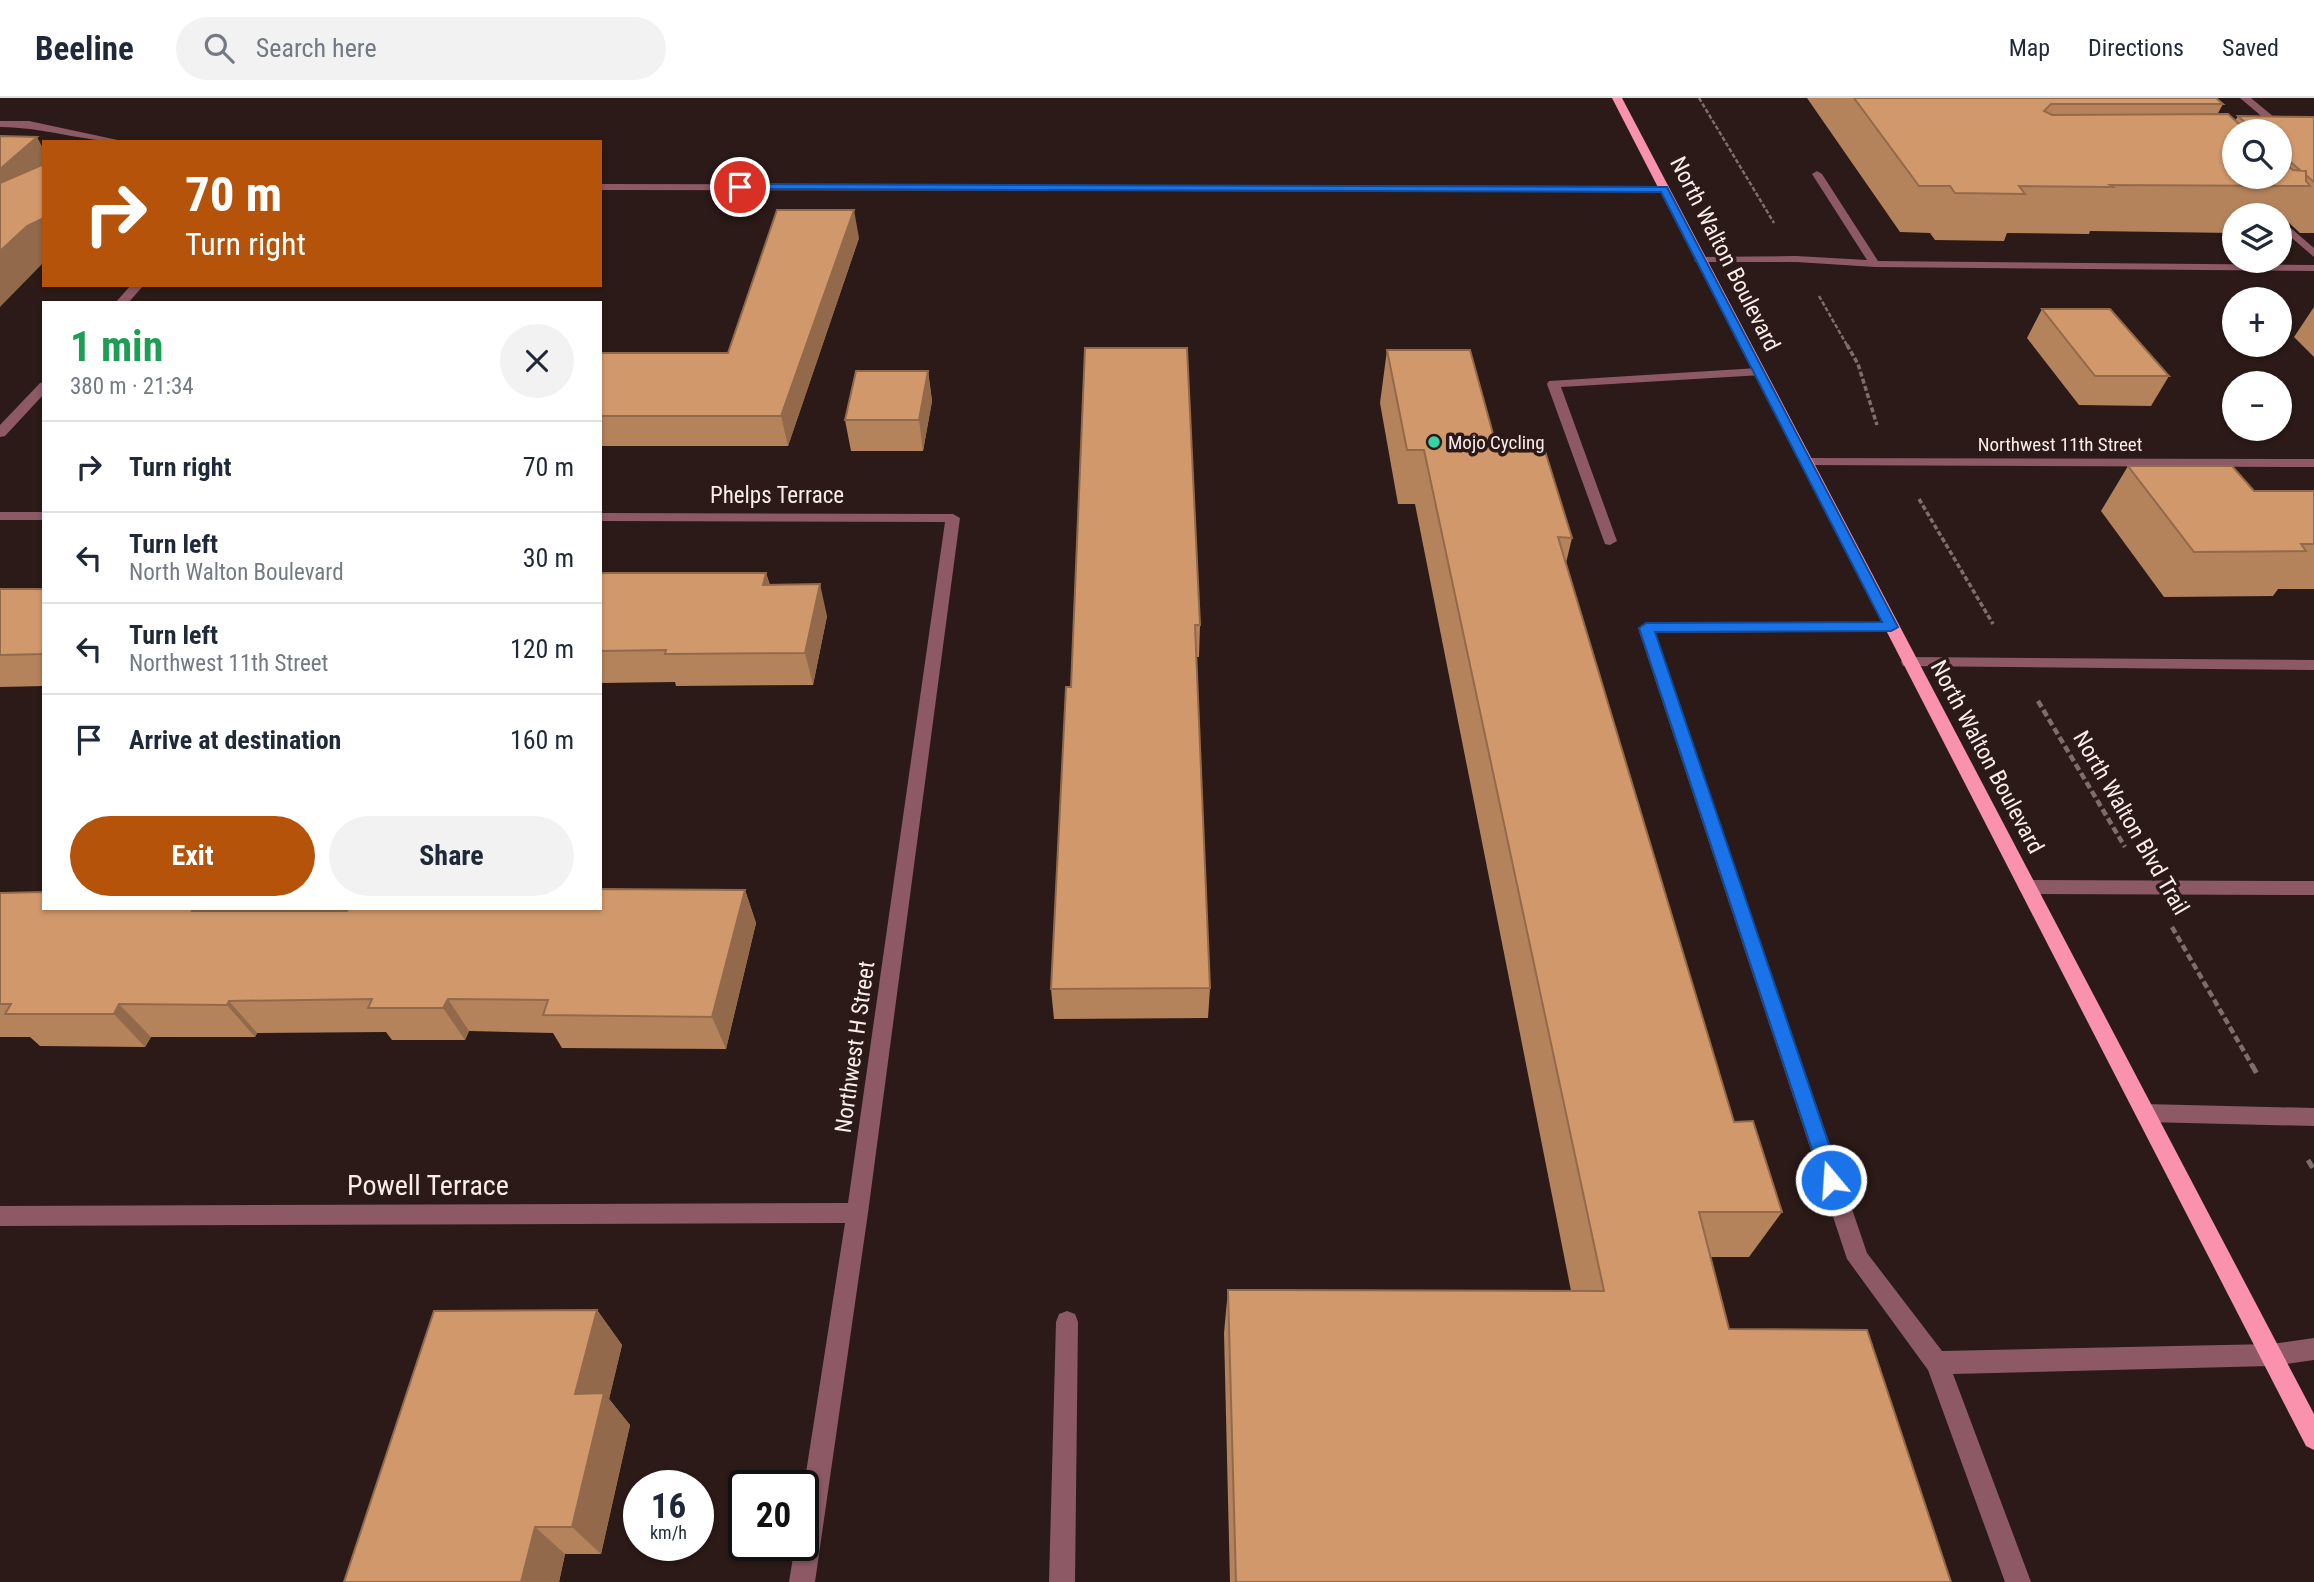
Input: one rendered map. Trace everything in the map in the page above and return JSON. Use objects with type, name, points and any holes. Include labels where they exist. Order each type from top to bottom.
[{"type":"main road","name":"North Walton Boulevard","points":[[1617,98],[2314,1438]]},
{"type":"street","points":[[2245,98],[2283,129],[2314,135]]},
{"type":"street","points":[[0,124],[29,124],[112,140]]},
{"type":"street","points":[[1817,174],[1875,264]]},
{"type":"street","points":[[602,187],[1664,189]]},
{"type":"street","points":[[2292,233],[2314,254]]},
{"type":"street","points":[[1700,260],[1796,259],[1875,264],[2314,268]]},
{"type":"street","points":[[123,301],[136,287]]},
{"type":"street","points":[[1610,541],[1553,384],[1758,372]]},
{"type":"street","points":[[0,433],[42,388]]},
{"type":"street","name":"Northwest 11th Street","points":[[1805,462],[2314,463]]},
{"type":"street","points":[[0,516],[42,516]]},
{"type":"street","name":"Phelps Terrace","points":[[602,517],[953,518]]},
{"type":"street","name":"Northwest H Street","points":[[802,1582],[857,1213],[953,518]]},
{"type":"street","points":[[1891,627],[1646,628],[1858,1259],[1937,1363],[2018,1582]]},
{"type":"street","points":[[1909,662],[2314,666]]},
{"type":"street","points":[[2027,887],[2314,887]]},
{"type":"street","points":[[2144,1113],[2314,1117]]},
{"type":"street","name":"Powell Terrace","points":[[0,1216],[857,1213]]},
{"type":"street","points":[[1062,1582],[1067,1322]]},
{"type":"street","points":[[1937,1363],[2271,1355],[2314,1349]]},
{"type":"path","name":"North Walton Blvd Trail","points":[[1917,495],[2314,1170]]},
{"type":"building","points":[[1854,98],[2216,98],[2223,104],[2051,104],[2044,111],[2052,115],[2228,114],[2234,119],[2222,119],[2222,186],[2019,186],[2025,194],[1955,193],[1950,186],[1919,186]]},
{"type":"building","points":[[2238,116],[2314,117],[2314,182],[2306,175],[2306,171],[2301,171],[2292,163],[2292,119],[2241,119]]},
{"type":"building","points":[[0,136],[37,137],[0,169]]},
{"type":"building","points":[[42,165],[42,219],[27,226],[0,251],[0,183]]},
{"type":"building","points":[[2292,169],[2306,171],[2306,181],[2310,186],[2292,186]]},
{"type":"building","points":[[777,210],[854,210],[781,416],[602,416],[602,353],[728,353]]},
{"type":"building","points":[[2042,309],[2110,309],[2169,376],[2095,376]]},
{"type":"building","points":[[1085,348],[1187,348],[1200,625],[1195,625],[1210,988],[1051,989],[1066,687],[1071,687]]},
{"type":"building","points":[[1387,350],[1470,350],[1498,452],[1545,451],[1572,538],[1558,537],[1734,1122],[1753,1121],[1782,1212],[1699,1212],[1729,1329],[1867,1330],[1951,1582],[1236,1582],[1228,1290],[1604,1291],[1424,450],[1407,450]]},
{"type":"building","points":[[856,371],[928,371],[919,420],[845,420]]},
{"type":"building","points":[[2128,466],[2232,466],[2254,491],[2314,491],[2314,544],[2301,544],[2306,551],[2194,552]]},
{"type":"building","points":[[602,573],[766,573],[763,585],[820,584],[805,653],[665,654],[666,650],[602,651]]},
{"type":"building","points":[[0,589],[42,589],[42,654],[0,655]]},
{"type":"building","points":[[602,889],[745,890],[712,1017],[543,1015],[548,1000],[448,999],[443,1008],[368,1008],[372,999],[229,1001],[227,1005],[119,1004],[114,1014],[5,1014],[11,1004],[0,1004],[0,893],[42,892],[42,910],[602,910]]},
{"type":"building","points":[[597,1310],[575,1394],[604,1393],[572,1527],[535,1527],[521,1582],[344,1582],[434,1311]]},
{"type":"place","name":"Mojo Cycling","points":[[1434,442]]},
{"type":"route","points":[[740,187],[1664,189],[1891,627],[1646,628],[1831,1180]]}]
